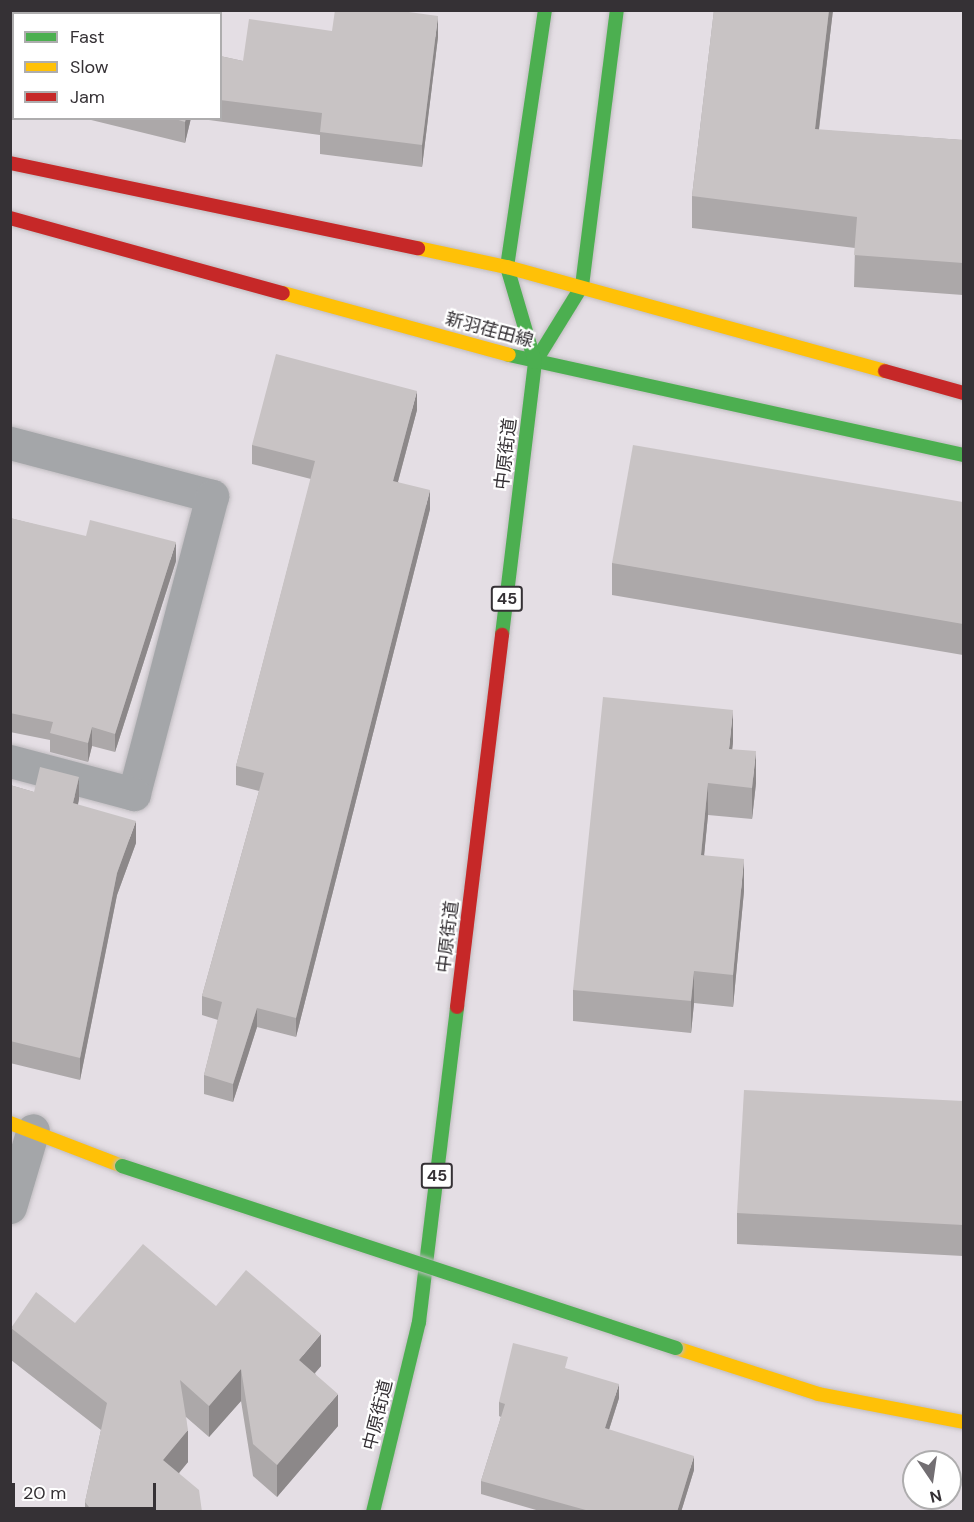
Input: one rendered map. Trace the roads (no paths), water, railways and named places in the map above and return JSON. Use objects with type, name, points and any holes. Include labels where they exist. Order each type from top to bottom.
[{"type":"street","name":"中原街道","points":[[373,1512],[419,1322],[535,362],[507,267],[545,10]]},
{"type":"street","name":"中原街道","points":[[535,362],[582,286],[617,10]]},
{"type":"street","points":[[10,163],[507,267],[963,393]]},
{"type":"street","name":"新羽荏田線","points":[[10,218],[535,362],[963,455]]},
{"type":"street","points":[[10,443],[212,496],[134,794],[10,761]]},
{"type":"street","points":[[10,1207],[22,1127],[122,1166],[818,1394],[963,1422]]}]
